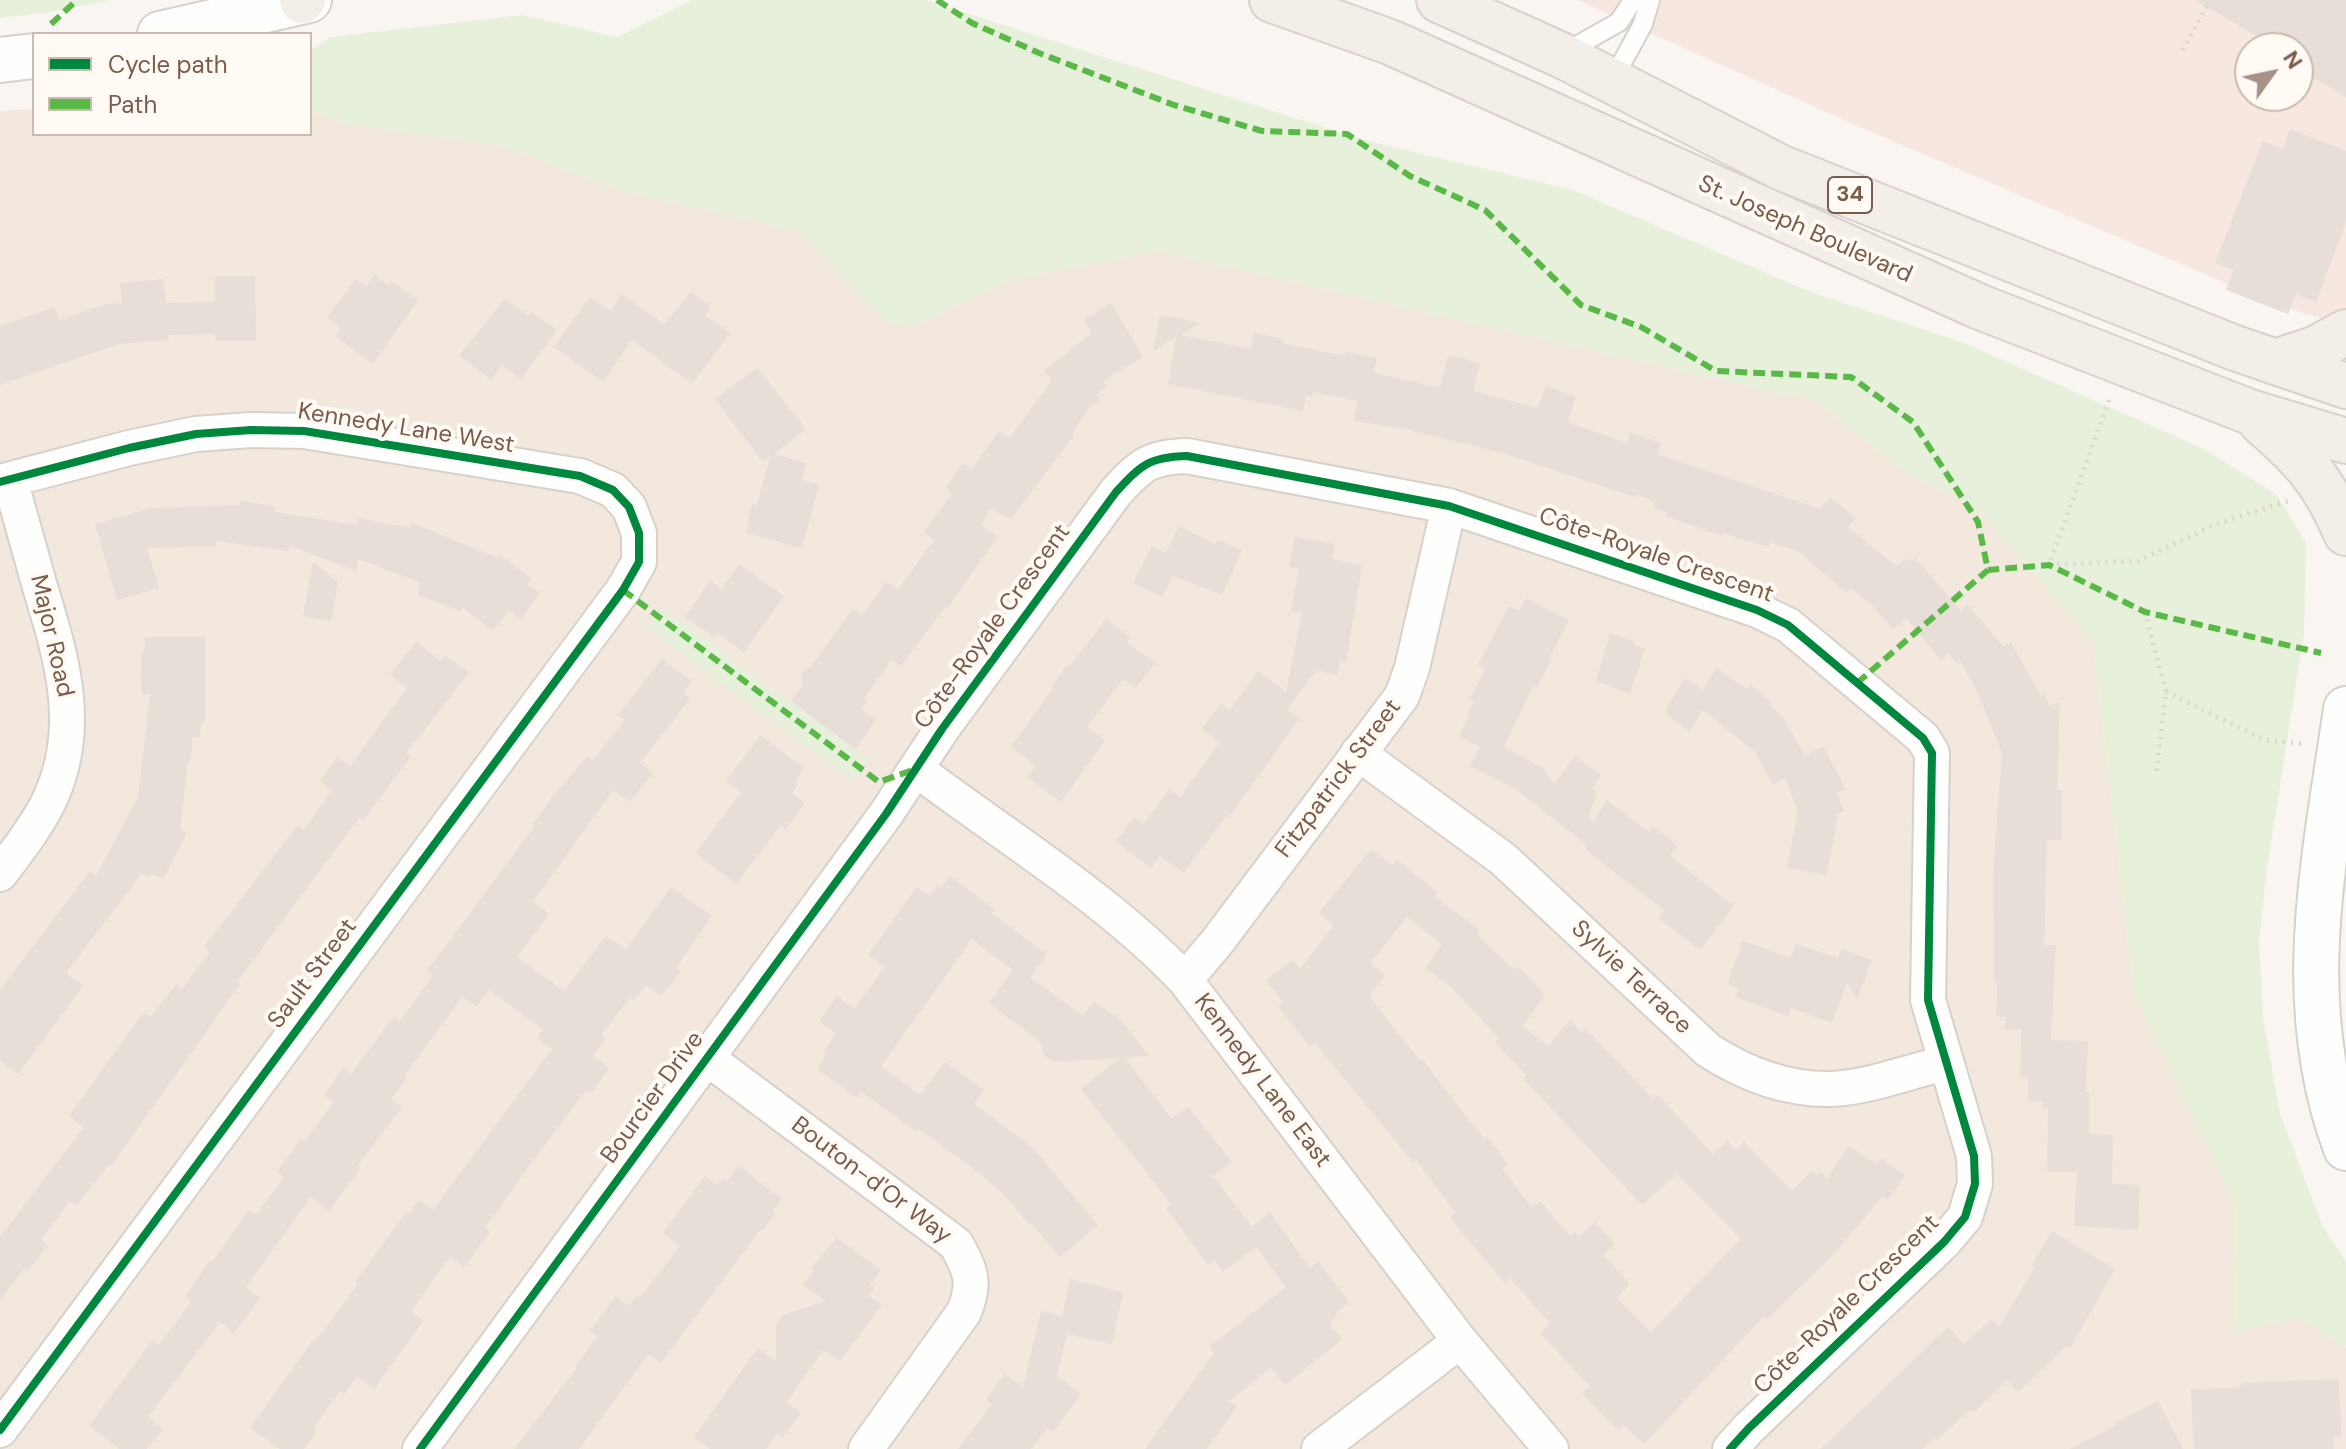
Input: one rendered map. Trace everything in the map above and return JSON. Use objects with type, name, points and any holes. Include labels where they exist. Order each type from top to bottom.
[{"type":"main road","name":"St. Joseph Boulevard","points":[[1272,0],[1390,42],[1980,307],[2250,412],[2346,441]]},
{"type":"main road","name":"St. Joseph Boulevard","points":[[1439,0],[1561,55],[1782,168],[2275,362],[2346,386]]},
{"type":"main road","points":[[1588,131],[1612,81]]},
{"type":"main road","points":[[2275,362],[2317,348],[2346,332]]},
{"type":"main road","points":[[2250,412],[2299,454],[2321,482],[2346,533]]},
{"type":"street","points":[[169,32],[305,0]]},
{"type":"street","points":[[0,60],[32,56]]},
{"type":"street","name":"Kennedy Lane West","points":[[5,481],[129,448],[196,434],[251,430],[304,431],[580,476],[613,490],[629,507],[639,533]]},
{"type":"street","name":"Côte-Royale Crescent","points":[[916,769],[1116,492],[1137,469],[1164,456],[1187,456],[1449,506],[1757,610],[1788,625],[1923,738],[1932,753],[1928,1000],[1974,1156],[1975,1184],[1965,1217],[1944,1242],[1730,1449]]},
{"type":"street","name":"Major Road","points":[[0,874],[27,839],[49,801],[62,760],[68,720],[67,685],[55,637],[5,481]]},
{"type":"street","name":"Fitzpatrick Street","points":[[1185,980],[1217,942],[1408,684],[1449,506]]},
{"type":"street","name":"Sault Street","points":[[0,1430],[623,590],[639,562],[639,533]]},
{"type":"street","points":[[2346,709],[2316,920],[2315,972],[2320,1041],[2346,1148]]},
{"type":"street","name":"Sylvie Terrace","points":[[1358,753],[1503,859],[1708,1050],[1733,1066],[1797,1087],[1832,1089],[1946,1063]]},
{"type":"street","name":"Kennedy Lane East","points":[[916,769],[1117,915],[1150,943],[1185,980],[1460,1341],[1551,1449]]},
{"type":"street","name":"Bourcier Drive","points":[[420,1449],[916,769]]},
{"type":"street","name":"Bouton-d'Or Way","points":[[707,1058],[956,1244],[968,1264],[973,1293],[964,1312],[866,1449]]},
{"type":"street","points":[[1319,1449],[1460,1341]]},
{"type":"lane","points":[[1561,55],[1619,22],[1633,0]]},
{"type":"lane","points":[[1612,81],[1643,24],[1650,0]]},
{"type":"path","points":[[2183,50],[2210,0]]},
{"type":"path","points":[[2109,400],[2049,565],[2138,561],[2216,524],[2297,498]]},
{"type":"path","points":[[2145,612],[2166,692],[2156,775]]},
{"type":"path","points":[[2166,692],[2265,740],[2304,744]]},
{"type":"shaded area","points":[[1577,0],[2346,0],[2346,325],[2282,307],[1857,126]]},
{"type":"shaded area","points":[[32,109],[32,136],[312,136],[312,112],[345,123],[504,146],[621,190],[798,231],[888,323],[915,325],[1013,279],[1160,251],[1812,398],[1900,468],[1979,510],[2093,642],[2134,995],[2234,1198],[2236,1331],[2299,1318],[2346,1347],[2346,1449],[0,1449],[0,111]]},
{"type":"green space","points":[[0,0],[110,0],[0,18]]},
{"type":"green space","points":[[692,0],[925,0],[1364,140],[1573,190],[1813,293],[1964,343],[2202,448],[2276,494],[2306,543],[2304,633],[2267,868],[2259,941],[2263,1018],[2280,1114],[2322,1225],[2346,1262],[2346,1347],[2299,1318],[2236,1332],[2234,1198],[2134,995],[2093,642],[1979,510],[1900,468],[1812,398],[1160,251],[1013,279],[914,325],[888,323],[798,231],[621,190],[504,146],[345,123],[312,112],[312,49],[331,37],[522,15],[617,37]]},
{"type":"green space","points":[[662,607],[869,760],[853,781],[647,628]]},
{"type":"building","points":[[2195,0],[2346,0],[2346,97],[2314,78],[2314,32],[2250,32]]},
{"type":"building","points":[[2290,129],[2346,151],[2346,222],[2316,302],[2296,294],[2288,314],[2226,290],[2234,270],[2215,263],[2263,141],[2283,149]]},
{"type":"building","points":[[374,275],[388,285],[391,281],[418,300],[373,364],[336,336],[341,328],[327,317],[356,279],[366,286]]},
{"type":"building","points":[[215,276],[255,276],[256,341],[216,341],[215,334],[168,335],[169,340],[119,344],[0,385],[0,326],[55,307],[59,320],[106,304],[122,303],[120,283],[163,279],[166,303],[215,302]]},
{"type":"building","points":[[691,292],[711,307],[705,315],[730,333],[692,384],[632,340],[603,382],[554,347],[590,297],[610,311],[622,294],[664,324]]},
{"type":"building","points":[[505,299],[529,316],[532,312],[557,330],[521,379],[502,365],[491,380],[459,356]]},
{"type":"building","points":[[1111,303],[1143,357],[1103,381],[1107,387],[1096,395],[1100,400],[1089,408],[1072,433],[1075,434],[1011,519],[991,509],[981,525],[997,537],[947,609],[945,607],[901,666],[892,660],[864,698],[868,700],[861,709],[876,720],[855,749],[791,701],[803,685],[801,675],[811,667],[853,609],[862,616],[886,582],[898,590],[934,540],[924,532],[952,493],[945,488],[963,463],[972,469],[999,431],[1010,438],[1052,380],[1044,371],[1092,333],[1084,320]]},
{"type":"building","points":[[1160,315],[1201,323],[1181,335],[1251,349],[1253,333],[1284,339],[1284,344],[1345,356],[1346,352],[1377,358],[1374,373],[1440,388],[1448,355],[1480,363],[1473,391],[1538,408],[1546,386],[1576,397],[1567,422],[1627,443],[1630,432],[1661,443],[1657,454],[1820,509],[1830,497],[1856,518],[1848,527],[1896,566],[1907,558],[1910,562],[1915,558],[1961,611],[1968,605],[2004,647],[2011,643],[2041,696],[2045,694],[2049,706],[2060,702],[2057,790],[2062,790],[2062,840],[2047,840],[2044,945],[2056,945],[2051,1040],[2088,1041],[2086,1092],[2089,1092],[2089,1134],[2113,1135],[2112,1184],[2140,1185],[2138,1230],[2074,1226],[2077,1172],[2047,1172],[2048,1108],[2043,1108],[2043,1102],[2028,1102],[2028,1078],[2020,1078],[2021,1030],[2005,1030],[2006,1017],[1996,1016],[1993,873],[2002,753],[1977,691],[1960,661],[1957,664],[1948,653],[1941,660],[1906,618],[1893,629],[1873,606],[1851,588],[1847,593],[1799,552],[1770,542],[1769,546],[1723,533],[1722,536],[1665,516],[1666,512],[1654,508],[1655,502],[1637,494],[1635,497],[1499,452],[1406,429],[1354,421],[1357,401],[1313,392],[1312,397],[1306,396],[1303,411],[1168,384],[1176,337],[1153,351]]},
{"type":"building","points":[[757,368],[806,429],[774,454],[806,463],[802,480],[819,484],[802,548],[746,533],[752,504],[757,505],[770,456],[763,462],[715,399]]},
{"type":"building","points":[[240,501],[275,506],[274,512],[357,525],[358,518],[410,528],[412,523],[498,558],[500,555],[532,579],[527,584],[540,593],[521,619],[509,610],[493,631],[462,607],[460,611],[418,595],[419,582],[358,559],[356,571],[291,546],[288,551],[216,541],[217,546],[147,548],[159,588],[117,600],[95,524],[151,508],[239,505]]},
{"type":"building","points":[[1179,526],[1215,544],[1217,540],[1242,550],[1222,595],[1173,576],[1162,597],[1133,583],[1152,546],[1166,553]]},
{"type":"building","points":[[1295,537],[1335,544],[1332,559],[1362,565],[1346,663],[1340,661],[1337,675],[1316,670],[1287,710],[1299,719],[1230,816],[1228,814],[1183,873],[1160,856],[1151,868],[1116,842],[1134,817],[1144,824],[1169,789],[1180,797],[1220,742],[1201,729],[1221,704],[1230,710],[1258,671],[1286,692],[1302,613],[1291,611],[1299,569],[1289,567]]},
{"type":"building","points":[[313,562],[338,582],[331,621],[303,616]]},
{"type":"building","points":[[739,564],[784,596],[744,652],[717,633],[714,637],[685,617],[710,581],[722,589]]},
{"type":"building","points":[[1526,598],[1569,620],[1549,658],[1552,659],[1537,688],[1533,686],[1504,747],[1543,768],[1554,784],[1575,756],[1601,775],[1592,788],[1597,792],[1588,818],[1594,821],[1607,800],[1649,832],[1653,826],[1678,846],[1670,856],[1734,906],[1700,950],[1659,918],[1664,910],[1594,857],[1585,848],[1587,845],[1514,788],[1470,766],[1480,747],[1459,736],[1474,701],[1470,699],[1485,669],[1478,665],[1509,606],[1519,611]]},
{"type":"building","points":[[1106,619],[1130,637],[1127,642],[1155,663],[1136,688],[1123,679],[1087,727],[1105,740],[1061,802],[1027,777],[1036,766],[1011,747],[1067,665],[1070,666]]},
{"type":"building","points":[[1610,633],[1645,649],[1630,694],[1596,681]]},
{"type":"building","points":[[145,637],[205,637],[205,721],[202,721],[199,738],[193,737],[188,762],[180,829],[187,833],[163,879],[142,873],[66,973],[83,986],[18,1074],[0,1061],[0,990],[90,871],[96,876],[138,797],[150,694],[142,694],[141,653],[144,654]]},
{"type":"building","points":[[416,642],[441,661],[445,655],[469,673],[406,753],[411,756],[363,821],[359,818],[237,982],[240,984],[111,1166],[109,1164],[76,1206],[70,1201],[41,1240],[48,1245],[0,1300],[0,1237],[84,1127],[69,1116],[140,1017],[145,1014],[151,1017],[176,984],[182,989],[210,952],[204,947],[298,825],[304,830],[332,790],[320,781],[337,757],[350,766],[407,688],[390,675]]},
{"type":"building","points":[[662,659],[692,681],[683,693],[690,699],[640,763],[653,773],[630,802],[613,790],[533,902],[549,914],[517,957],[564,991],[606,936],[626,949],[671,887],[712,916],[676,968],[681,971],[661,996],[646,985],[633,1001],[630,998],[601,1035],[606,1038],[593,1056],[609,1068],[591,1093],[586,1090],[532,1162],[485,1228],[490,1232],[464,1267],[450,1257],[411,1312],[423,1321],[374,1389],[357,1376],[344,1394],[340,1391],[313,1428],[317,1431],[304,1449],[280,1449],[250,1428],[313,1340],[325,1329],[358,1284],[355,1282],[406,1213],[408,1215],[419,1200],[433,1210],[552,1049],[537,1038],[543,1029],[489,990],[476,1007],[462,997],[404,1076],[407,1078],[391,1099],[402,1107],[358,1165],[361,1168],[329,1211],[311,1197],[246,1287],[260,1298],[234,1333],[220,1322],[148,1417],[163,1429],[147,1449],[119,1449],[89,1426],[152,1341],[159,1345],[192,1301],[186,1296],[249,1210],[256,1215],[284,1177],[277,1172],[300,1140],[304,1142],[331,1106],[332,1101],[324,1095],[343,1068],[351,1074],[394,1016],[400,1021],[433,976],[427,971],[534,827],[550,800],[587,756],[593,760],[625,720],[618,715]]},
{"type":"building","points":[[1716,668],[1747,689],[1750,685],[1772,702],[1769,705],[1782,716],[1805,756],[1823,746],[1846,790],[1837,793],[1844,811],[1838,814],[1827,875],[1787,868],[1798,811],[1785,778],[1773,785],[1755,752],[1703,710],[1690,731],[1667,716],[1667,707],[1685,678],[1703,690]]},
{"type":"building","points":[[761,735],[804,768],[795,781],[798,784],[792,793],[805,803],[786,829],[781,825],[736,884],[696,853],[741,792],[726,781]]},
{"type":"building","points":[[1371,849],[1393,865],[1397,860],[1437,892],[1434,896],[1480,930],[1477,935],[1514,970],[1518,966],[1545,995],[1523,1026],[1548,1046],[1570,1020],[1582,1033],[1586,1029],[1653,1099],[1658,1095],[1713,1154],[1727,1141],[1736,1150],[1744,1142],[1792,1191],[1812,1171],[1817,1176],[1820,1172],[1827,1178],[1849,1146],[1876,1164],[1880,1158],[1905,1175],[1888,1200],[1883,1196],[1828,1260],[1766,1320],[1763,1317],[1644,1444],[1624,1425],[1619,1430],[1582,1394],[1590,1386],[1540,1333],[1550,1323],[1510,1278],[1505,1283],[1468,1240],[1450,1217],[1456,1213],[1416,1160],[1413,1162],[1315,1043],[1310,1047],[1278,1006],[1283,1002],[1266,980],[1293,960],[1300,969],[1334,925],[1319,913]],"holes":[[[1407,917],[1442,944],[1425,968],[1449,985],[1499,1038],[1495,1042],[1526,1075],[1523,1078],[1642,1205],[1677,1174],[1741,1239],[1651,1332],[1616,1298],[1630,1284],[1603,1255],[1615,1244],[1595,1222],[1579,1236],[1575,1232],[1570,1236],[1540,1201],[1532,1208],[1502,1168],[1508,1164],[1487,1136],[1484,1139],[1369,996],[1385,975],[1370,963]]]},
{"type":"building","points":[[950,876],[994,909],[991,913],[1047,955],[1030,977],[1083,1016],[1094,1001],[1122,1021],[1149,1056],[1124,1057],[1172,1119],[1188,1107],[1232,1162],[1213,1176],[1252,1227],[1270,1213],[1310,1268],[1318,1261],[1349,1302],[1335,1313],[1338,1316],[1329,1323],[1342,1340],[1285,1385],[1271,1368],[1229,1401],[1237,1406],[1207,1449],[1145,1449],[1214,1353],[1209,1347],[1286,1287],[1256,1247],[1223,1272],[1215,1261],[1208,1265],[1166,1208],[1171,1204],[1081,1089],[1120,1058],[1054,1062],[1044,1055],[1040,1042],[989,1003],[1013,970],[972,939],[881,1066],[920,1095],[945,1062],[984,1090],[974,1104],[1031,1146],[1098,1225],[1060,1257],[1032,1224],[982,1175],[919,1129],[917,1132],[861,1092],[857,1098],[817,1069],[826,1055],[823,1052],[836,1034],[819,1021],[837,996],[854,1009],[885,967],[868,955],[917,887],[930,896]]},
{"type":"building","points":[[1743,941],[1791,958],[1796,944],[1838,958],[1842,949],[1872,960],[1857,999],[1847,983],[1832,1023],[1791,1008],[1788,1016],[1735,997],[1739,988],[1727,984]]},
{"type":"building","points":[[739,1166],[782,1199],[772,1211],[775,1214],[661,1363],[648,1354],[579,1449],[514,1449],[577,1368],[597,1336],[590,1331],[616,1296],[629,1306],[637,1295],[640,1298],[680,1246],[663,1233],[705,1176],[717,1185],[723,1178],[727,1181]]},
{"type":"building","points":[[2052,1231],[2115,1269],[2070,1348],[2066,1346],[2018,1392],[2007,1380],[1974,1412],[1970,1409],[1936,1441],[1934,1438],[1922,1449],[1821,1449],[1948,1327],[1964,1344],[1992,1319],[1999,1327],[2035,1267],[2032,1265]]},
{"type":"building","points":[[837,1238],[881,1270],[870,1285],[874,1288],[869,1296],[882,1305],[840,1361],[823,1350],[786,1403],[801,1413],[782,1438],[776,1434],[766,1449],[710,1449],[694,1437],[758,1348],[776,1361],[776,1325],[783,1315],[826,1301],[803,1285],[814,1270],[811,1268]]},
{"type":"building","points":[[1070,1279],[1123,1292],[1112,1344],[1067,1334],[1057,1376],[1081,1394],[1053,1432],[1047,1428],[1031,1449],[958,1449],[992,1404],[986,1399],[1005,1374],[1023,1387],[1041,1311],[1062,1316]]},
{"type":"building","points":[[2339,1379],[2341,1436],[2334,1437],[2334,1449],[2194,1449],[2191,1390],[2241,1387],[2241,1383]]},
{"type":"building","points":[[2158,1401],[2183,1449],[2070,1449],[2115,1426]]},
{"type":"marked path","points":[[51,24],[77,0]]},
{"type":"marked path","points":[[937,0],[972,23],[1039,53],[1174,105],[1262,131],[1347,134],[1410,176],[1485,210],[1581,305],[1641,327],[1716,371],[1851,377],[1913,422],[1978,522],[1988,570],[2049,565],[2145,612],[2321,653]]},
{"type":"marked path","points":[[1857,683],[1988,570]]},
{"type":"marked path","points":[[623,590],[879,782],[913,770]]},
{"type":"cycle path","points":[[0,482],[196,434],[251,430],[304,431],[580,476],[613,490],[629,507],[639,533],[639,562],[623,590],[0,1430]]},
{"type":"cycle path","points":[[420,1449],[886,814],[942,729],[1116,492],[1147,464],[1163,458],[1187,456],[1449,506],[1757,610],[1788,625],[1923,738],[1932,753],[1928,1000],[1974,1156],[1975,1184],[1965,1217],[1944,1242],[1730,1449]]}]
